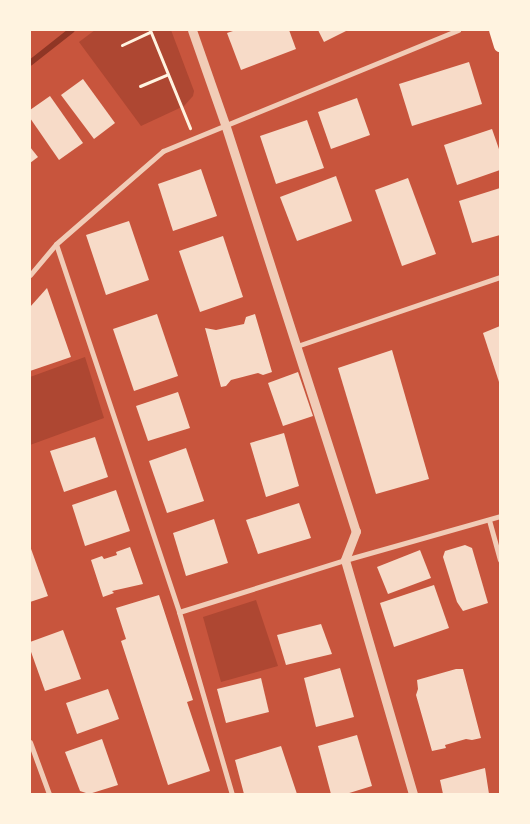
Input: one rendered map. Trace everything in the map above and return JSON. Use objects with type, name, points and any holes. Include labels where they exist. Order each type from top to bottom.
[{"type":"main road","points":[[495,30],[500,46]]},
{"type":"street","points":[[192,30],[225,124],[356,530],[345,560],[413,794]]},
{"type":"street","points":[[30,275],[56,244],[163,151],[458,30]]},
{"type":"street","points":[[56,244],[179,612],[231,793],[224,794]]},
{"type":"street","points":[[297,346],[500,277]]},
{"type":"street","points":[[179,612],[345,560],[500,516]]},
{"type":"street","points":[[489,520],[500,560]]},
{"type":"street","points":[[30,742],[49,794]]},
{"type":"path","points":[[122,45],[150,31],[194,138]]},
{"type":"path","points":[[140,86],[168,74]]},
{"type":"shaded area","points":[[95,30],[171,30],[194,91],[193,96],[184,106],[141,126],[79,42]]},
{"type":"shaded area","points":[[85,357],[104,418],[30,445],[30,377]]},
{"type":"shaded area","points":[[256,600],[278,666],[221,682],[203,617]]},
{"type":"building","points":[[236,30],[289,30],[296,49],[241,70],[227,33]]},
{"type":"building","points":[[318,30],[348,30],[324,42]]},
{"type":"building","points":[[469,62],[482,104],[412,126],[399,84]]},
{"type":"building","points":[[83,79],[115,123],[94,139],[61,95]]},
{"type":"building","points":[[50,96],[83,143],[59,160],[30,118],[30,110]]},
{"type":"building","points":[[357,98],[370,135],[331,149],[318,112]]},
{"type":"building","points":[[307,120],[324,168],[276,184],[260,136]]},
{"type":"building","points":[[492,129],[500,152],[500,170],[457,185],[444,145]]},
{"type":"building","points":[[30,147],[38,157],[30,163]]},
{"type":"building","points":[[201,169],[217,216],[173,231],[158,184]]},
{"type":"building","points":[[336,176],[352,221],[297,241],[280,197]]},
{"type":"building","points":[[408,178],[436,254],[402,266],[375,190]]},
{"type":"building","points":[[500,188],[500,235],[472,243],[459,201]]},
{"type":"building","points":[[129,221],[149,280],[106,295],[86,235]]},
{"type":"building","points":[[223,236],[243,297],[200,312],[179,251]]},
{"type":"building","points":[[47,288],[71,357],[30,371],[30,307]]},
{"type":"building","points":[[157,314],[178,376],[134,391],[113,329]]},
{"type":"building","points":[[255,314],[272,372],[263,375],[258,373],[231,380],[226,386],[221,387],[205,328],[216,330],[244,324],[246,317]]},
{"type":"building","points":[[500,326],[500,385],[483,333]]},
{"type":"building","points":[[392,350],[429,479],[376,494],[338,368]]},
{"type":"building","points":[[298,372],[313,416],[283,426],[268,383]]},
{"type":"building","points":[[178,392],[190,428],[148,441],[136,406]]},
{"type":"building","points":[[284,433],[299,486],[266,497],[250,443]]},
{"type":"building","points":[[95,437],[108,477],[64,492],[50,451]]},
{"type":"building","points":[[186,448],[204,501],[167,513],[149,461]]},
{"type":"building","points":[[116,490],[130,531],[85,546],[72,505]]},
{"type":"building","points":[[299,503],[311,538],[258,554],[246,520]]},
{"type":"building","points":[[214,519],[228,563],[186,576],[173,533]]},
{"type":"building","points":[[465,545],[472,548],[488,603],[463,611],[457,602],[443,557],[445,551]]},
{"type":"building","points":[[30,546],[48,596],[30,602]]},
{"type":"building","points":[[130,547],[143,584],[112,591],[114,593],[103,597],[91,560],[102,556],[104,559],[117,555],[116,552]]},
{"type":"building","points":[[420,550],[431,578],[388,594],[377,567]]},
{"type":"building","points":[[434,585],[449,628],[394,647],[380,603]]},
{"type":"building","points":[[159,595],[193,700],[187,702],[210,771],[168,785],[121,641],[126,639],[116,608]]},
{"type":"building","points":[[321,624],[332,654],[286,665],[277,635]]},
{"type":"building","points":[[63,630],[81,679],[45,691],[30,649],[30,642]]},
{"type":"building","points":[[340,668],[354,717],[316,727],[304,678]]},
{"type":"building","points":[[456,669],[463,669],[481,738],[466,739],[445,745],[446,748],[432,751],[416,695],[418,689],[417,680]]},
{"type":"building","points":[[261,678],[269,712],[226,723],[217,689]]},
{"type":"building","points":[[108,689],[119,719],[77,734],[66,703]]},
{"type":"building","points":[[357,735],[372,786],[346,794],[331,794],[318,746]]},
{"type":"building","points":[[102,739],[118,785],[89,794],[80,791],[65,752]]},
{"type":"building","points":[[281,746],[297,794],[244,794],[235,760]]},
{"type":"building","points":[[485,768],[489,794],[443,794],[440,780]]},
{"type":"waterway","points":[[30,63],[72,30]]}]
